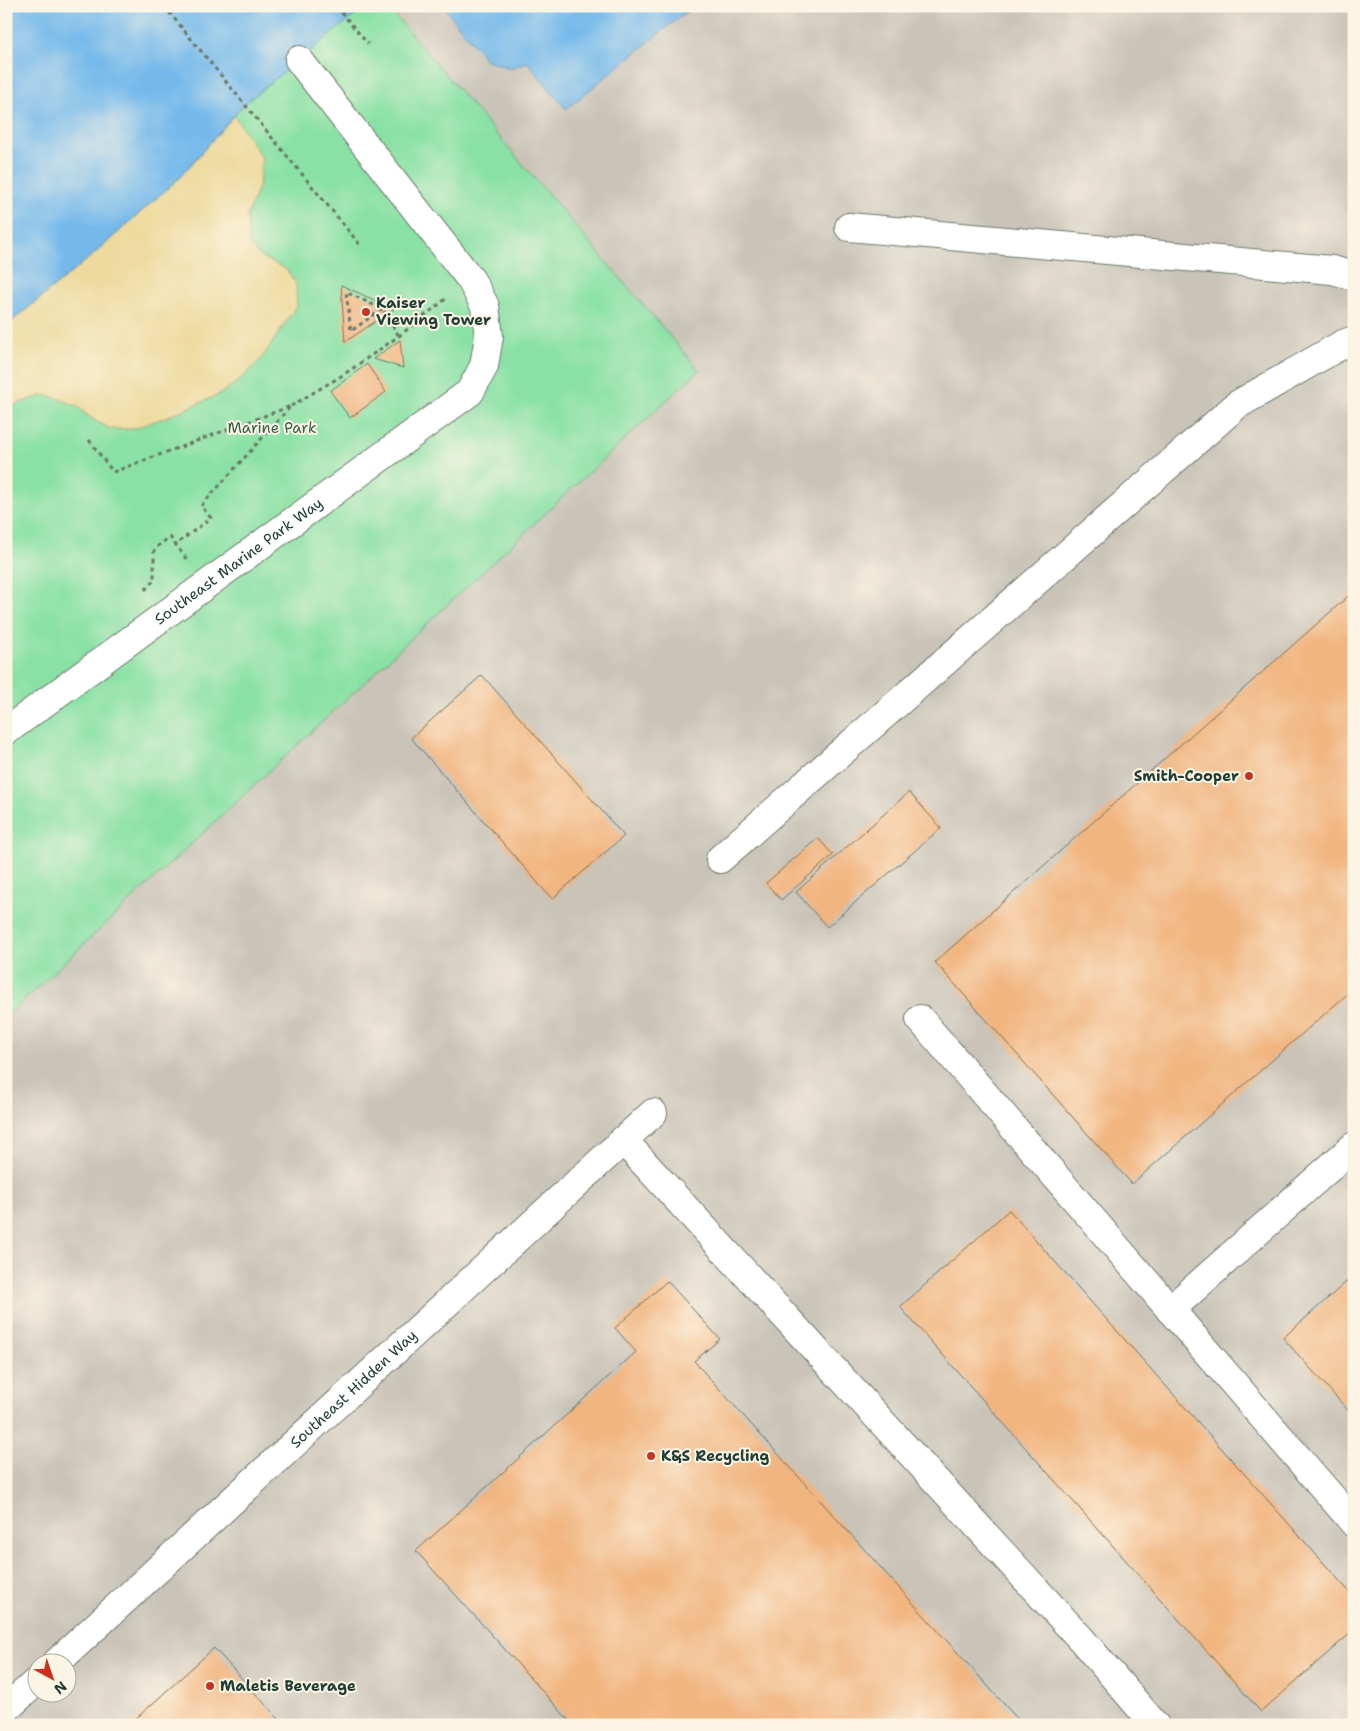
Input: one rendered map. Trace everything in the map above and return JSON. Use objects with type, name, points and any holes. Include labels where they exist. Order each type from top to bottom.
[{"type":"street","points":[[299,60],[471,280]]},
{"type":"street","points":[[849,227],[1332,270],[1354,276]]},
{"type":"street","name":"Southeast Marine Park Way","points":[[6,730],[470,392],[484,366],[489,336],[484,306],[471,280]]},
{"type":"street","points":[[720,859],[1237,405],[1343,344],[1354,340]]},
{"type":"street","points":[[920,1019],[1354,1524]]},
{"type":"street","name":"Southeast Hidden Way","points":[[65,1654],[653,1113]]},
{"type":"street","points":[[622,1140],[1082,1640],[1155,1725]]},
{"type":"street","points":[[1170,1310],[1354,1146]]},
{"type":"street","points":[[6,1709],[28,1689]]},
{"type":"path","points":[[164,6],[361,246]]},
{"type":"path","points":[[336,6],[368,44]]},
{"type":"path","points":[[89,440],[113,472],[291,406],[344,375],[399,336],[471,280]]},
{"type":"path","points":[[382,309],[351,331],[346,292],[382,309],[399,336]]},
{"type":"path","points":[[175,545],[210,518],[200,506],[291,406]]},
{"type":"shaded area","points":[[387,6],[443,6],[486,60],[527,62],[566,108],[693,6],[1354,6],[1354,1725],[6,1725],[6,1017],[699,370]]},
{"type":"green space","name":"Marine Park","points":[[366,6],[387,6],[699,370],[6,1017],[6,326],[94,254],[180,177],[244,104]]},
{"type":"sand","points":[[234,115],[262,158],[259,185],[247,216],[249,245],[261,257],[286,269],[296,283],[297,305],[262,358],[239,381],[218,395],[133,429],[110,429],[89,417],[77,406],[43,395],[6,408],[6,326],[94,254],[180,177]]},
{"type":"water","points":[[6,6],[366,6],[244,104],[180,177],[94,254],[6,326]]},
{"type":"water","points":[[443,6],[693,6],[566,109],[527,62],[510,68],[486,60]]},
{"type":"building","name":"Kaiser Viewing Tower","points":[[341,285],[394,309],[345,342]]},
{"type":"building","points":[[400,340],[403,368],[373,359]]},
{"type":"building","points":[[367,364],[386,392],[350,418],[330,391]]},
{"type":"building","name":"Smith-Cooper","points":[[1354,591],[1354,988],[1132,1184],[935,962]]},
{"type":"building","points":[[482,675],[624,836],[552,899],[411,738]]},
{"type":"building","points":[[909,792],[941,828],[827,927],[796,892]]},
{"type":"building","points":[[818,838],[833,855],[781,900],[766,883]]},
{"type":"building","points":[[1009,1210],[1354,1597],[1354,1630],[1261,1712],[900,1307]]},
{"type":"building","points":[[1354,1275],[1354,1417],[1283,1338]]},
{"type":"building","name":"K&S Recycling","points":[[667,1281],[720,1339],[694,1361],[1023,1725],[573,1725],[416,1551],[636,1352],[615,1328]]},
{"type":"building","name":"Maletis Beverage","points":[[214,1648],[284,1725],[129,1725]]},
{"type":"place","name":"Kaiser Viewing Tower","points":[[366,312]]},
{"type":"place","name":"Smith-Cooper","points":[[1249,776]]},
{"type":"place","name":"K&S Recycling","points":[[651,1456]]},
{"type":"place","name":"Maletis Beverage","points":[[210,1686]]}]
